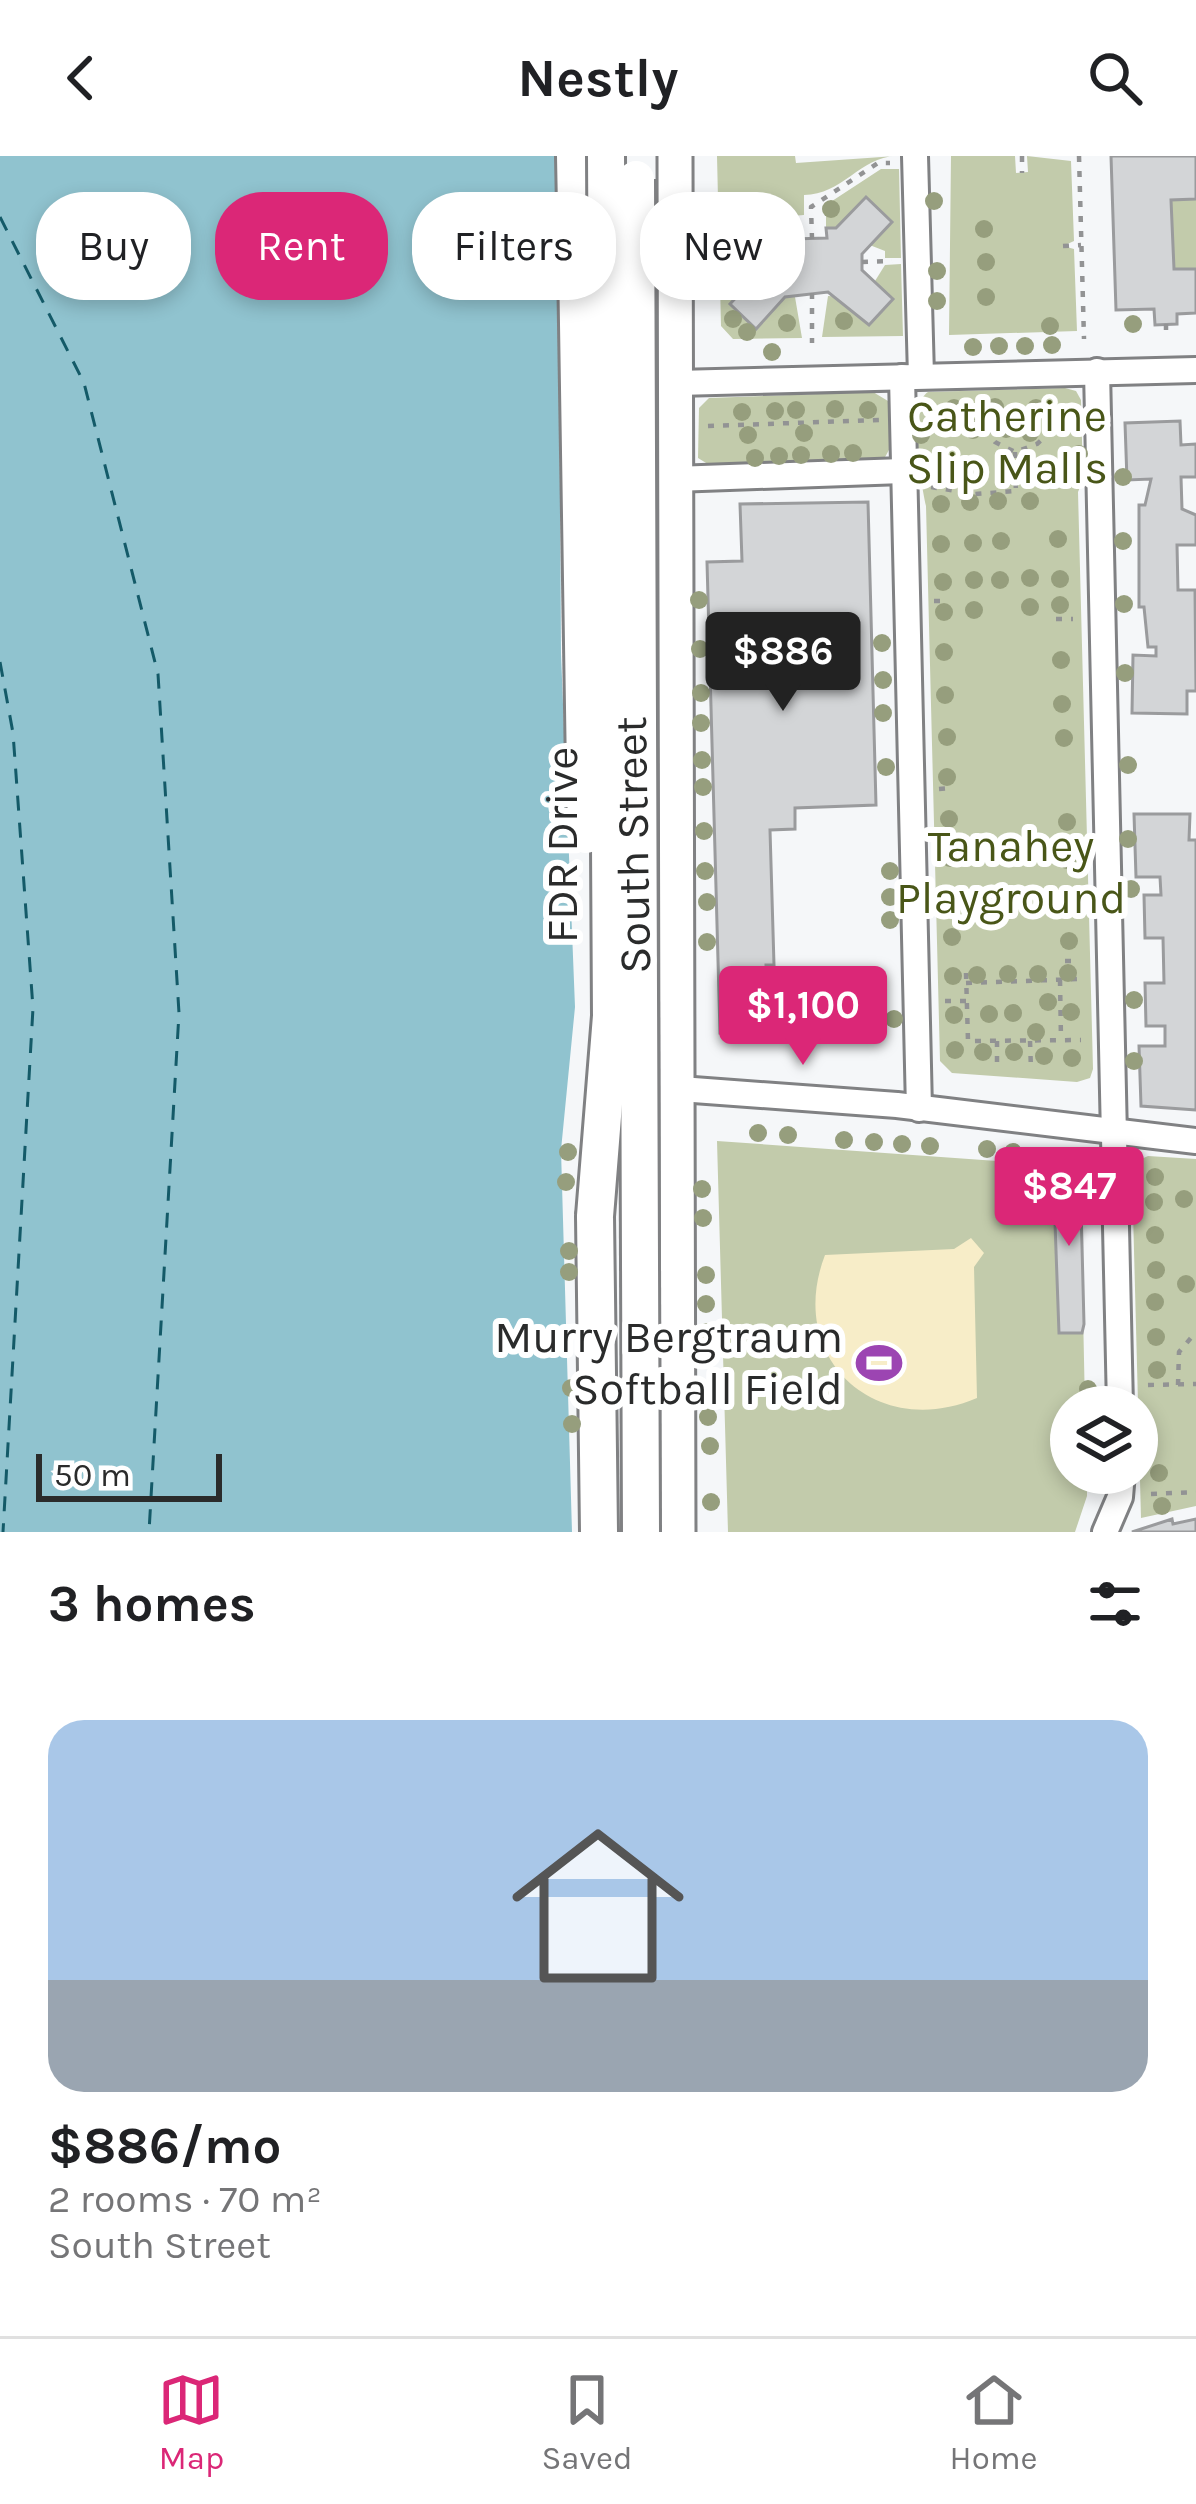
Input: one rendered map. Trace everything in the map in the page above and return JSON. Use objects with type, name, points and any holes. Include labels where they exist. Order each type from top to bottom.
[{"type":"highway","points":[[575,156],[579,618],[595,1216]]},
{"type":"highway","name":"FDR Drive","points":[[599,1532],[595,1216],[611,1016],[606,156]]},
{"type":"highway","name":"FDR Drive","points":[[635,156],[641,1532]]},
{"type":"main road","name":"South Street","points":[[675,156],[678,1532]]},
{"type":"street","points":[[908,159],[911,376],[903,471],[919,1109]]},
{"type":"street","points":[[677,383],[1196,370]]},
{"type":"street","points":[[1097,371],[1119,1386]]},
{"type":"street","points":[[674,479],[903,471]]},
{"type":"street","points":[[680,1089],[919,1109],[1196,1141]]},
{"type":"street","points":[[1105,1532],[1120,1494]]},
{"type":"path","points":[[1022,156],[1022,172]]},
{"type":"path","points":[[1079,156],[1084,339]]},
{"type":"path","points":[[812,239],[811,208],[878,163],[908,159]]},
{"type":"path","points":[[1063,246],[1081,245]]},
{"type":"path","points":[[862,262],[904,261]]},
{"type":"path","points":[[812,292],[812,343]]},
{"type":"path","points":[[1166,324],[1166,338]]},
{"type":"path","points":[[976,418],[995,442],[1015,452],[1037,444],[1069,415]]},
{"type":"path","points":[[708,426],[879,420]]},
{"type":"path","points":[[931,487],[1016,494],[1015,452]]},
{"type":"path","points":[[1056,620],[1073,619]]},
{"type":"path","points":[[939,789],[952,788]]},
{"type":"path","points":[[1061,838],[1078,838]]},
{"type":"path","points":[[1066,961],[1080,961]]},
{"type":"path","points":[[965,973],[968,1041],[1081,1040]]},
{"type":"path","points":[[966,982],[1080,979]]},
{"type":"path","points":[[1060,980],[1061,1040]]},
{"type":"path","points":[[946,1001],[967,1001]]},
{"type":"path","points":[[997,1041],[998,1066]]},
{"type":"path","points":[[1030,1041],[1031,1069]]},
{"type":"path","points":[[1178,1384],[1180,1352],[1196,1331]]},
{"type":"path","points":[[1148,1385],[1196,1384]]},
{"type":"path","points":[[1158,1494],[1196,1492]]},
{"type":"green space","points":[[717,156],[795,156],[796,163],[896,156],[872,163],[817,193],[718,192]]},
{"type":"green space","points":[[951,156],[1015,156],[1016,173],[1028,172],[1027,156],[1071,161],[1074,241],[1063,246],[1074,249],[1077,331],[949,335]]},
{"type":"green space","points":[[881,169],[899,169],[901,258],[885,258],[885,251],[826,228],[826,205]]},
{"type":"green space","points":[[1196,199],[1196,269],[1174,269],[1171,200]]},
{"type":"green space","points":[[901,264],[903,336],[822,337],[828,296],[893,299],[875,281],[885,265]]},
{"type":"green space","points":[[720,300],[734,300],[730,304],[756,328],[782,300],[796,300],[802,338],[733,339],[721,326]]},
{"type":"green space","name":"Tanahey Playground","points":[[1076,391],[1081,400],[1083,480],[1078,492],[1093,1069],[1090,1078],[1077,1082],[952,1073],[940,1061],[926,506],[917,445],[918,412],[928,392]]},
{"type":"green space","name":"Catherine Slip Malls","points":[[873,392],[888,401],[890,448],[884,459],[711,466],[698,458],[699,408],[709,398]]},
{"type":"green space","points":[[717,1141],[1080,1167],[1085,1386],[1050,1386],[1050,1494],[1087,1494],[1075,1532],[728,1532]]},
{"type":"green space","points":[[1148,1156],[1196,1159],[1196,1506],[1141,1518],[1140,1494],[1158,1494],[1158,1386],[1138,1386],[1135,1162]]},
{"type":"sand","points":[[971,1238],[984,1253],[974,1267],[977,1398],[940,1408],[905,1408],[874,1399],[849,1382],[829,1357],[818,1327],[816,1293],[825,1255],[954,1249]]},
{"type":"water","points":[[0,156],[558,156],[558,192],[412,192],[412,300],[559,300],[561,654],[575,1007],[561,1150],[572,1532],[0,1532]]},
{"type":"building","points":[[1111,156],[1196,156],[1196,199],[1171,200],[1174,269],[1196,269],[1196,313],[1177,314],[1177,324],[1155,325],[1154,309],[1116,310]]},
{"type":"building","points":[[866,197],[892,222],[862,254],[862,270],[893,299],[869,325],[828,292],[805,295],[805,239],[827,238],[826,228],[836,228]]},
{"type":"building","points":[[734,300],[782,300],[756,329],[730,304]]},
{"type":"building","points":[[1180,421],[1181,445],[1196,444],[1196,477],[1181,477],[1182,509],[1196,515],[1196,545],[1177,545],[1178,590],[1195,590],[1196,691],[1187,691],[1187,714],[1132,713],[1133,655],[1156,656],[1156,647],[1148,647],[1144,607],[1139,607],[1139,505],[1145,505],[1151,479],[1127,480],[1125,423]]},
{"type":"building","points":[[868,502],[876,805],[795,808],[795,829],[770,830],[774,965],[766,965],[767,1037],[720,1033],[707,562],[742,561],[740,504]]},
{"type":"building","points":[[1134,814],[1190,814],[1189,840],[1196,840],[1196,1110],[1141,1106],[1139,1046],[1165,1046],[1165,1026],[1146,1026],[1145,983],[1164,983],[1163,938],[1145,938],[1144,895],[1161,895],[1160,877],[1136,877]]},
{"type":"building","points":[[1080,1167],[1084,1324],[1082,1333],[1059,1333],[1053,1168]]},
{"type":"building","points":[[1172,1519],[1173,1524],[1196,1519],[1196,1532],[1132,1532]]},
{"type":"ferry route","points":[[0,217],[84,383],[158,674],[179,1013],[149,1532]]},
{"type":"ferry route","points":[[0,662],[13,733],[33,1008],[3,1532]]},
{"type":"place","name":"Murry Bergtraum Softball Field","points":[[879,1363]]}]
